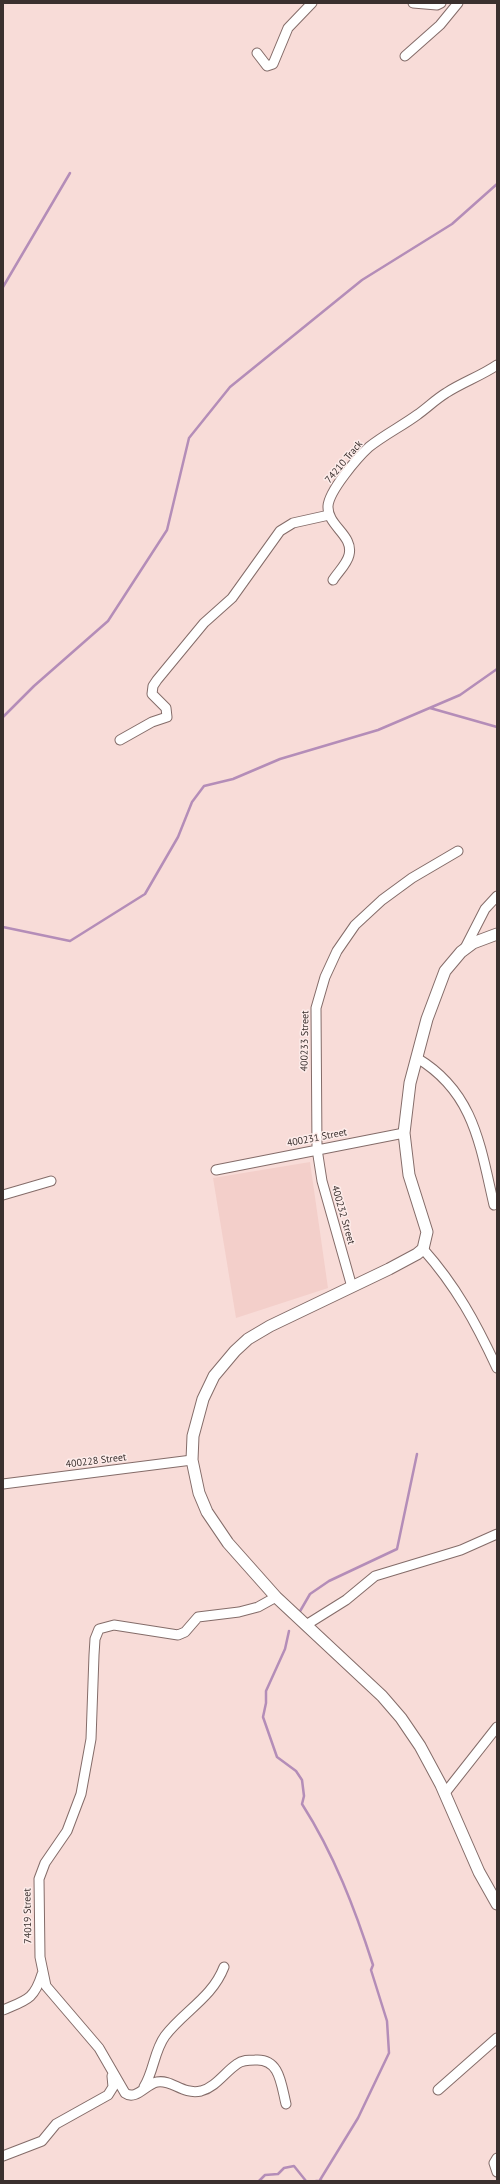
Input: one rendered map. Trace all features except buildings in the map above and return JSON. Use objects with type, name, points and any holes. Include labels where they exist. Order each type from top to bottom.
[{"type":"street","points":[[257,53],[266,66],[273,64],[288,28],[312,3]]},
{"type":"street","points":[[413,3],[437,5],[441,3]]},
{"type":"street","points":[[405,56],[440,25],[458,3]]},
{"type":"street","name":"74210 Track","points":[[329,515],[328,506],[331,495],[368,448],[446,393],[497,365]]},
{"type":"street","points":[[120,740],[152,722],[167,717],[166,708],[152,694],[153,686],[204,623],[232,598],[280,530],[293,523],[329,515],[347,540],[350,548],[346,562],[333,580]]},
{"type":"street","name":"400233 Street","points":[[317,1149],[316,1008],[325,977],[337,951],[355,925],[382,900],[412,878],[458,851]]},
{"type":"street","points":[[464,950],[485,909],[497,896]]},
{"type":"street","points":[[497,934],[473,943],[453,960],[438,987],[410,1083],[404,1133],[409,1174],[427,1232],[422,1248],[417,1254],[270,1326],[248,1339],[231,1355],[214,1376],[203,1399],[193,1436],[192,1460],[199,1493],[216,1527],[276,1597],[382,1696],[401,1718],[420,1746],[445,1793],[479,1872],[497,1904]]},
{"type":"street","points":[[417,1058],[442,1076],[460,1097],[469,1115],[494,1205]]},
{"type":"street","name":"400231 Street","points":[[216,1170],[233,1162],[317,1149],[404,1133]]},
{"type":"street","name":"400232 Street","points":[[317,1149],[322,1181],[352,1286]]},
{"type":"street","points":[[3,1195],[50,1181]]},
{"type":"street","points":[[422,1248],[440,1269],[480,1329],[497,1368]]},
{"type":"street","name":"400228 Street","points":[[3,1484],[192,1460]]},
{"type":"street","points":[[306,1625],[346,1600],[375,1576],[462,1550],[497,1534]]},
{"type":"street","name":"74019 Street","points":[[142,2090],[137,2094],[129,2095],[125,2093],[110,2065],[89,2036],[51,1994],[46,1986],[42,1974],[40,1957],[39,1879],[45,1863],[67,1831],[81,1794],[93,1722],[95,1639],[102,1628],[114,1625],[178,1635],[185,1632],[198,1617],[245,1611],[258,1607],[276,1597]]},
{"type":"street","points":[[445,1793],[497,1727]]},
{"type":"street","points":[[142,2090],[149,2079],[157,2050],[164,2037],[216,1985],[224,1967]]},
{"type":"street","points":[[3,2010],[32,1997],[37,1989],[42,1974]]},
{"type":"street","points":[[438,2090],[497,2038]]},
{"type":"street","points":[[142,2090],[152,2083],[162,2082],[190,2092],[203,2090],[216,2083],[240,2062],[261,2059],[267,2060],[275,2068],[286,2104]]},
{"type":"street","points":[[3,2156],[42,2141],[56,2124],[108,2095],[113,2087],[110,2065]]},
{"type":"street","points":[[497,2158],[494,2163],[497,2172]]},
{"type":"shaded area","points":[[310,1162],[328,1288],[236,1318],[213,1178]]},
{"type":"waterway","points":[[3,287],[70,173]]},
{"type":"waterway","points":[[3,717],[34,686],[108,621],[167,530],[189,438],[230,387],[362,280],[452,224],[497,184]]},
{"type":"waterway","points":[[3,927],[70,941],[145,894],[178,837],[192,802],[204,786],[233,779],[280,759],[378,730],[460,695],[497,669]]},
{"type":"waterway","points":[[430,708],[497,727]]},
{"type":"waterway","points":[[299,1613],[310,1594],[329,1581],[397,1549],[417,1454]]},
{"type":"waterway","points":[[289,1631],[285,1649],[266,1691],[266,1703],[263,1717],[277,1757],[296,1771],[302,1780],[304,1796],[302,1804],[314,1823],[334,1862],[359,1923],[373,1965],[371,1970],[387,2021],[389,2053],[358,2118],[320,2180]]},
{"type":"waterway","points":[[259,2181],[265,2175],[278,2174],[284,2168],[294,2166],[306,2181]]},
{"type":"waterway","points":[[316,2181],[322,2181]]}]
